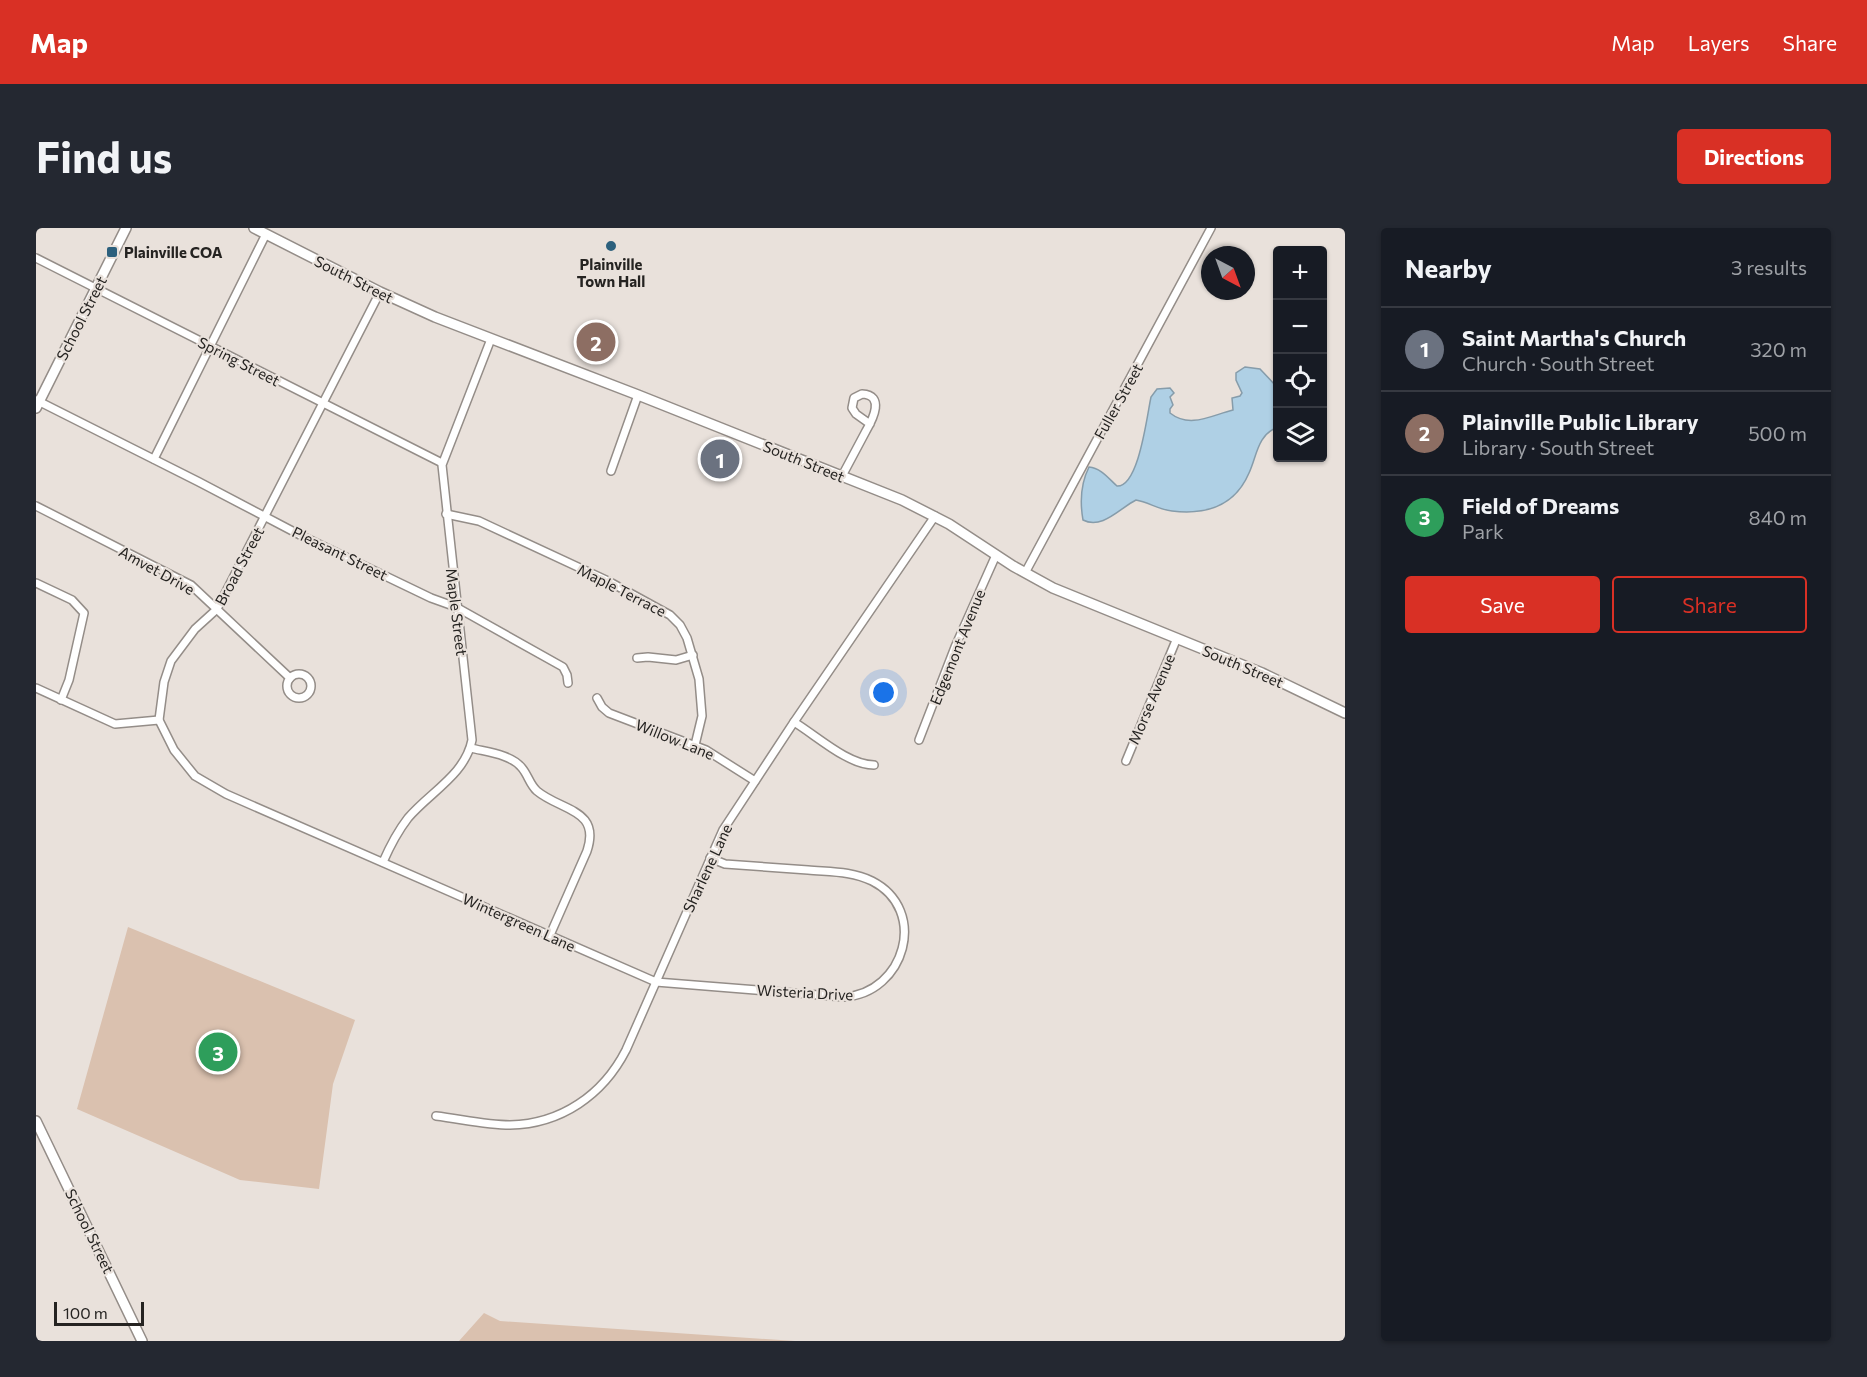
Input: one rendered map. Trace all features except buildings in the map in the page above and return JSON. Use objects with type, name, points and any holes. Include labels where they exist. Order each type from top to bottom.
[{"type":"main road","name":"School Street","points":[[37,403],[126,228]]},
{"type":"main road","name":"South Street","points":[[254,228],[418,310],[842,476],[935,516],[1053,588],[1298,689],[1344,711]]},
{"type":"main road","name":"School Street","points":[[36,1121],[142,1341]]},
{"type":"street","name":"Fuller Street","points":[[1025,573],[1211,228]]},
{"type":"street","points":[[154,459],[266,234]]},
{"type":"street","name":"Spring Street","points":[[36,258],[442,463]]},
{"type":"street","name":"Broad Street","points":[[159,720],[164,682],[171,661],[195,629],[217,609],[380,292]]},
{"type":"street","name":"Maple Street","points":[[471,748],[472,725],[456,607],[442,463],[491,339]]},
{"type":"street","points":[[842,476],[870,424],[876,406],[870,395],[862,394],[854,398],[852,405],[856,414],[870,424]]},
{"type":"street","points":[[611,471],[638,395]]},
{"type":"street","name":"Pleasant Street","points":[[37,403],[431,598],[456,607],[563,667],[568,683]]},
{"type":"street","name":"Amvet Drive","points":[[36,506],[191,585],[290,678]]},
{"type":"street","name":"Maple Terrace","points":[[446,514],[479,521],[608,581],[670,615],[680,625],[687,638],[699,679],[703,708],[702,724],[695,745]]},
{"type":"street","name":"Sharlene Lane","points":[[436,1116],[513,1125],[545,1119],[573,1108],[598,1090],[616,1068],[723,830],[935,516]]},
{"type":"street","name":"Edgemont Avenue","points":[[919,740],[955,647],[996,555]]},
{"type":"street","points":[[36,583],[72,600],[84,613],[69,680],[61,700]]},
{"type":"street","name":"Morse Avenue","points":[[1126,760],[1177,638]]},
{"type":"street","points":[[637,658],[670,660],[693,655]]},
{"type":"street","points":[[36,688],[115,724],[159,720],[174,750],[195,776],[226,794],[383,862],[408,818],[456,772],[471,748],[513,760],[522,767],[537,791],[573,811],[588,825],[591,837],[550,935]]},
{"type":"street","name":"Willow Lane","points":[[597,698],[609,713],[660,734],[695,745],[724,760],[755,781]]},
{"type":"street","points":[[794,722],[853,761],[864,765],[874,765]]},
{"type":"street","name":"Wisteria Drive","points":[[656,982],[851,997],[866,993],[879,985],[890,975],[898,962],[904,940],[902,918],[892,899],[876,883],[850,874],[726,864],[710,858]]},
{"type":"street","name":"Wintergreen Lane","points":[[383,862],[656,982]]},
{"type":"shaded area","points":[[128,927],[355,1020],[333,1084],[319,1189],[240,1180],[77,1109]]},
{"type":"shaded area","points":[[484,1313],[500,1321],[795,1341],[459,1341]]},
{"type":"water","points":[[1245,367],[1260,369],[1273,383],[1273,430],[1262,441],[1249,473],[1236,493],[1227,501],[1208,509],[1184,512],[1168,510],[1136,500],[1104,520],[1090,522],[1083,520],[1082,493],[1089,467],[1101,472],[1117,486],[1125,483],[1131,475],[1141,449],[1151,397],[1157,389],[1170,388],[1174,393],[1170,397],[1173,405],[1170,413],[1185,420],[1201,419],[1233,410],[1232,398],[1242,393],[1236,380],[1236,373]]},
{"type":"place","name":"Plainville Town Hall","points":[[611,246]]},
{"type":"place","name":"Plainville COA","points":[[112,252]]},
{"type":"place","name":"Plainville Public Library","points":[[596,342]]},
{"type":"place","name":"Saint Martha's Church","points":[[720,459]]},
{"type":"place","name":"Field of Dreams","points":[[218,1052]]}]
